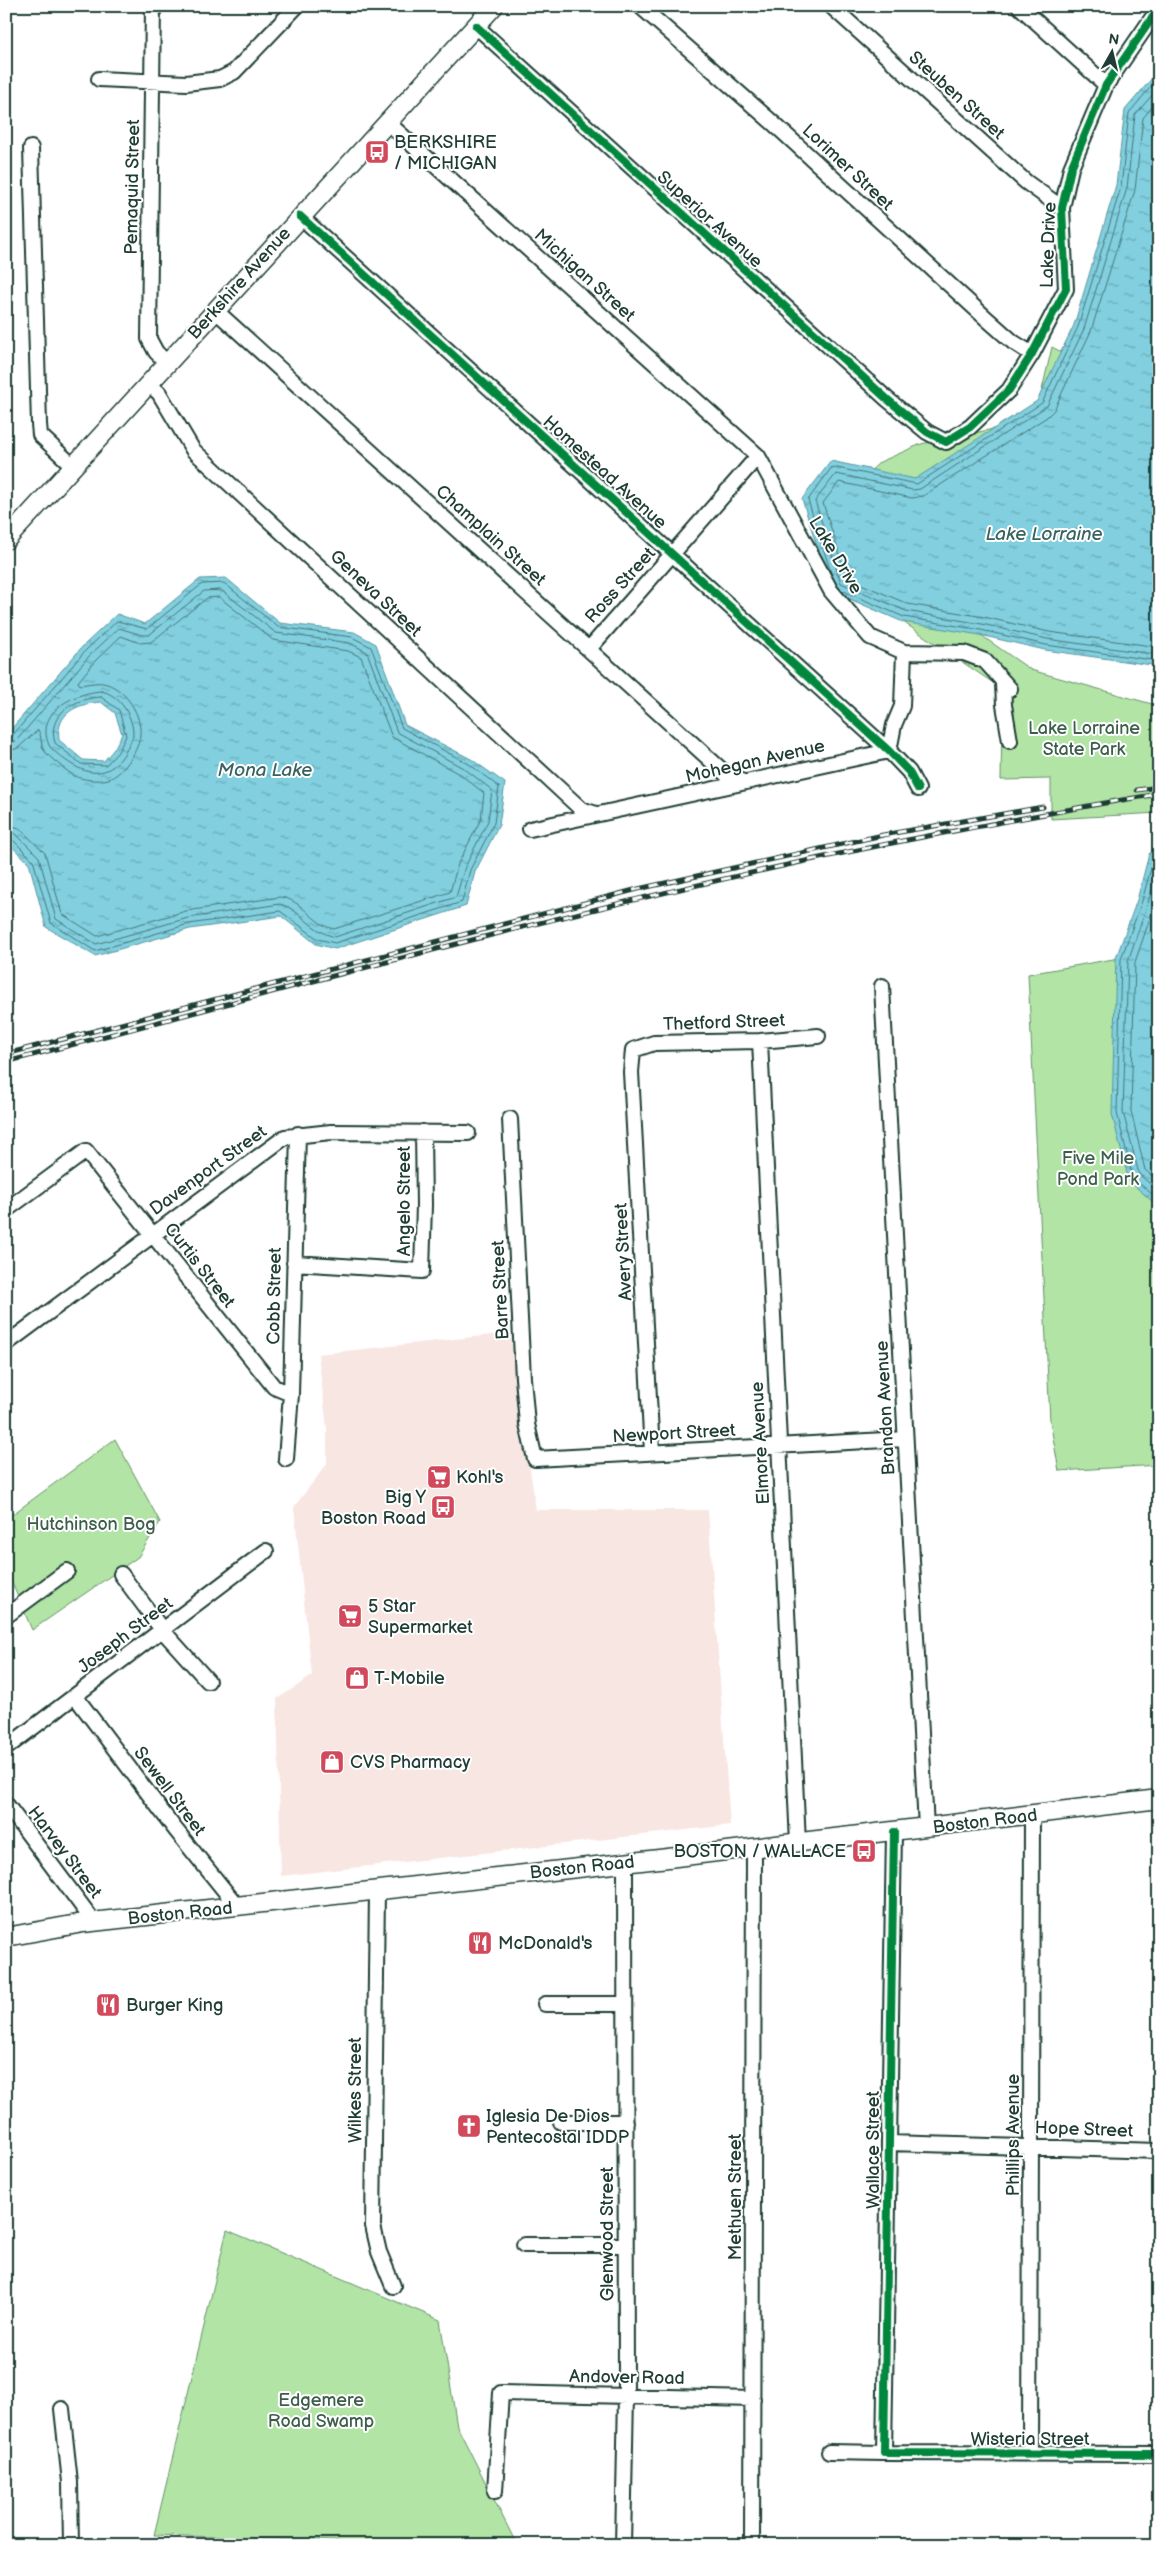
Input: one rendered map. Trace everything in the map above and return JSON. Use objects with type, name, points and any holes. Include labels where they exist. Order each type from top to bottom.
[{"type":"main road","name":"Berkshire Avenue","points":[[6,540],[166,362],[216,311],[300,216],[494,6]]},
{"type":"main road","name":"Boston Road","points":[[6,1937],[94,1922],[625,1863],[1159,1800]]},
{"type":"street","name":"Pemaquid Street","points":[[152,6],[149,339],[156,352],[166,362]]},
{"type":"street","points":[[99,79],[204,82],[220,79],[234,72],[297,6]]},
{"type":"street","name":"Lorimer Street","points":[[640,6],[773,123],[987,320],[1012,342],[1032,354]]},
{"type":"street","name":"Steuben Street","points":[[831,6],[1026,182],[1062,208]]},
{"type":"street","points":[[1019,6],[1106,85]]},
{"type":"street","name":"Lake Drive","points":[[927,432],[946,442],[970,427],[1009,390],[1032,354],[1066,289],[1062,208],[1071,168],[1106,85],[1159,8]]},
{"type":"street","name":"Superior Avenue","points":[[476,26],[887,399],[927,432]]},
{"type":"street","name":"Michigan Street","points":[[387,122],[758,456]]},
{"type":"street","points":[[31,148],[40,434],[73,466]]},
{"type":"street","name":"Homestead Avenue","points":[[300,216],[889,751],[909,772],[918,788]]},
{"type":"street","name":"Champlain Street","points":[[216,311],[727,775],[743,782]]},
{"type":"street","name":"Geneva Street","points":[[148,383],[159,394],[193,450],[581,809],[596,814]]},
{"type":"street","name":"Lake Drive","points":[[758,456],[831,591],[870,637],[904,652],[964,653],[985,661],[1006,686],[1004,705],[1010,741]]},
{"type":"street","name":"Ross Street","points":[[589,649],[758,456]]},
{"type":"street","points":[[889,751],[894,724],[902,706],[904,652]]},
{"type":"street","name":"Mohegan Avenue","points":[[530,829],[596,814],[619,812],[743,782],[889,751]]},
{"type":"street","name":"Brandon Avenue","points":[[882,986],[904,1439],[926,1828]]},
{"type":"street","name":"Thetford Street","points":[[633,1050],[654,1043],[760,1041],[818,1036]]},
{"type":"street","name":"Elmore Avenue","points":[[760,1041],[798,1843]]},
{"type":"street","name":"Avery Street","points":[[633,1050],[631,1072],[652,1452]]},
{"type":"street","name":"Barre Street","points":[[510,1119],[523,1378],[527,1424],[535,1459]]},
{"type":"street","name":"Angelo Street","points":[[294,1263],[422,1271],[424,1206],[423,1132]]},
{"type":"street","name":"Davenport Street","points":[[6,1344],[285,1136],[298,1134],[468,1132]]},
{"type":"street","name":"Cobb Street","points":[[286,1459],[291,1394],[298,1134]]},
{"type":"street","name":"Curtis Street","points":[[6,1210],[86,1151],[274,1387],[291,1394]]},
{"type":"street","name":"Newport Street","points":[[535,1459],[904,1439]]},
{"type":"street","name":"Joseph Street","points":[[6,1748],[163,1631],[266,1551]]},
{"type":"street","points":[[6,1616],[67,1571]]},
{"type":"street","points":[[121,1574],[163,1631],[208,1682]]},
{"type":"street","name":"Sewell Street","points":[[75,1696],[175,1829],[238,1906]]},
{"type":"street","name":"Harvey Street","points":[[6,1804],[94,1922]]},
{"type":"street","name":"Phillips Avenue","points":[[1030,2454],[1033,2146],[1032,1816]]},
{"type":"street","name":"Wallace Street","points":[[884,2453],[894,1832]]},
{"type":"street","name":"Methuen Street","points":[[752,2545],[754,1848]]},
{"type":"street","name":"Glenwood Street","points":[[623,2545],[626,2395],[625,1863]]},
{"type":"street","name":"Wilkes Street","points":[[377,1891],[373,2226],[379,2252],[393,2286]]},
{"type":"street","points":[[545,2004],[625,2004]]},
{"type":"street","points":[[561,2122],[626,2122]]},
{"type":"street","name":"Hope Street","points":[[889,2143],[1159,2151]]},
{"type":"street","points":[[524,2245],[625,2245]]},
{"type":"street","name":"Andover Road","points":[[495,2491],[501,2393],[753,2400]]},
{"type":"street","points":[[62,2409],[70,2482],[71,2545]]},
{"type":"street","points":[[829,2452],[884,2453]]},
{"type":"street","name":"Wisteria Street","points":[[884,2453],[1159,2454]]},
{"type":"shaded area","points":[[510,1333],[536,1510],[708,1510],[730,1825],[281,1876],[277,1699],[312,1676],[294,1507],[327,1464],[327,1428],[318,1354]]},
{"type":"green space","name":"Lake Lorraine State Park","points":[[1052,347],[1082,363],[1071,408],[1054,443],[915,479],[861,508],[848,543],[1031,670],[1159,706],[1159,813],[1051,819],[1051,779],[1001,780],[1002,719],[1008,693],[813,561],[839,500],[880,462],[921,444],[1027,422],[1041,394]]},
{"type":"green space","name":"Five Mile Pond Park","points":[[1159,951],[1159,1465],[1059,1471],[1050,1421],[1028,974]]},
{"type":"green space","name":"Hutchinson Bog","points":[[115,1439],[160,1522],[138,1557],[32,1630],[6,1569],[6,1519]]},
{"type":"green space","name":"Edgemere Road Swamp","points":[[227,2230],[440,2320],[457,2426],[517,2545],[339,2545],[338,2541],[154,2535]]},
{"type":"water","name":"Lake Lorraine","points":[[1159,70],[1159,666],[1045,650],[980,635],[903,622],[831,591],[802,499],[831,461],[915,479],[1037,401],[1074,325],[1116,185],[1125,110]]},
{"type":"water","name":"Mona Lake","points":[[226,578],[280,623],[354,632],[376,644],[405,725],[471,759],[505,783],[499,825],[475,872],[466,906],[335,949],[316,944],[281,916],[190,929],[95,956],[46,927],[29,863],[6,841],[6,735],[82,647],[117,614],[145,624],[200,579]],"holes":[[[101,702],[115,713],[122,734],[114,749],[104,761],[83,760],[59,740],[59,731],[64,717],[76,708]]]},
{"type":"water","points":[[1159,845],[1159,1207],[1129,1181],[1112,1114],[1116,958],[1137,900],[1149,854]]},
{"type":"railway","points":[[1137,790],[1159,787]]},
{"type":"railway","points":[[6,1062],[484,937],[724,879],[965,829],[1159,794]]},
{"type":"railway","points":[[6,1054],[638,889],[883,835],[1043,807]]},
{"type":"cycle path","points":[[476,26],[887,399],[927,432],[946,442],[970,427],[1009,390],[1032,354],[1066,289],[1062,208],[1071,168],[1106,85],[1159,8]]},
{"type":"cycle path","points":[[300,216],[889,751],[909,772],[918,789]]},
{"type":"cycle path","points":[[894,1832],[884,2453],[1159,2454]]},
{"type":"place","name":"BERKSHIRE / MICHIGAN","points":[[377,152]]},
{"type":"place","name":"Kohl's","points":[[439,1477]]},
{"type":"place","name":"Big Y Boston Road","points":[[443,1507]]},
{"type":"place","name":"5 Star Supermarket","points":[[350,1616]]},
{"type":"place","name":"T-Mobile","points":[[357,1678]]},
{"type":"place","name":"CVS Pharmacy","points":[[332,1762]]},
{"type":"place","name":"BOSTON / WALLACE","points":[[864,1851]]},
{"type":"place","name":"McDonald's","points":[[480,1943]]},
{"type":"place","name":"Burger King","points":[[108,2005]]},
{"type":"place","name":"Iglesia De Dios Pentecostal IDDP","points":[[469,2126]]}]
